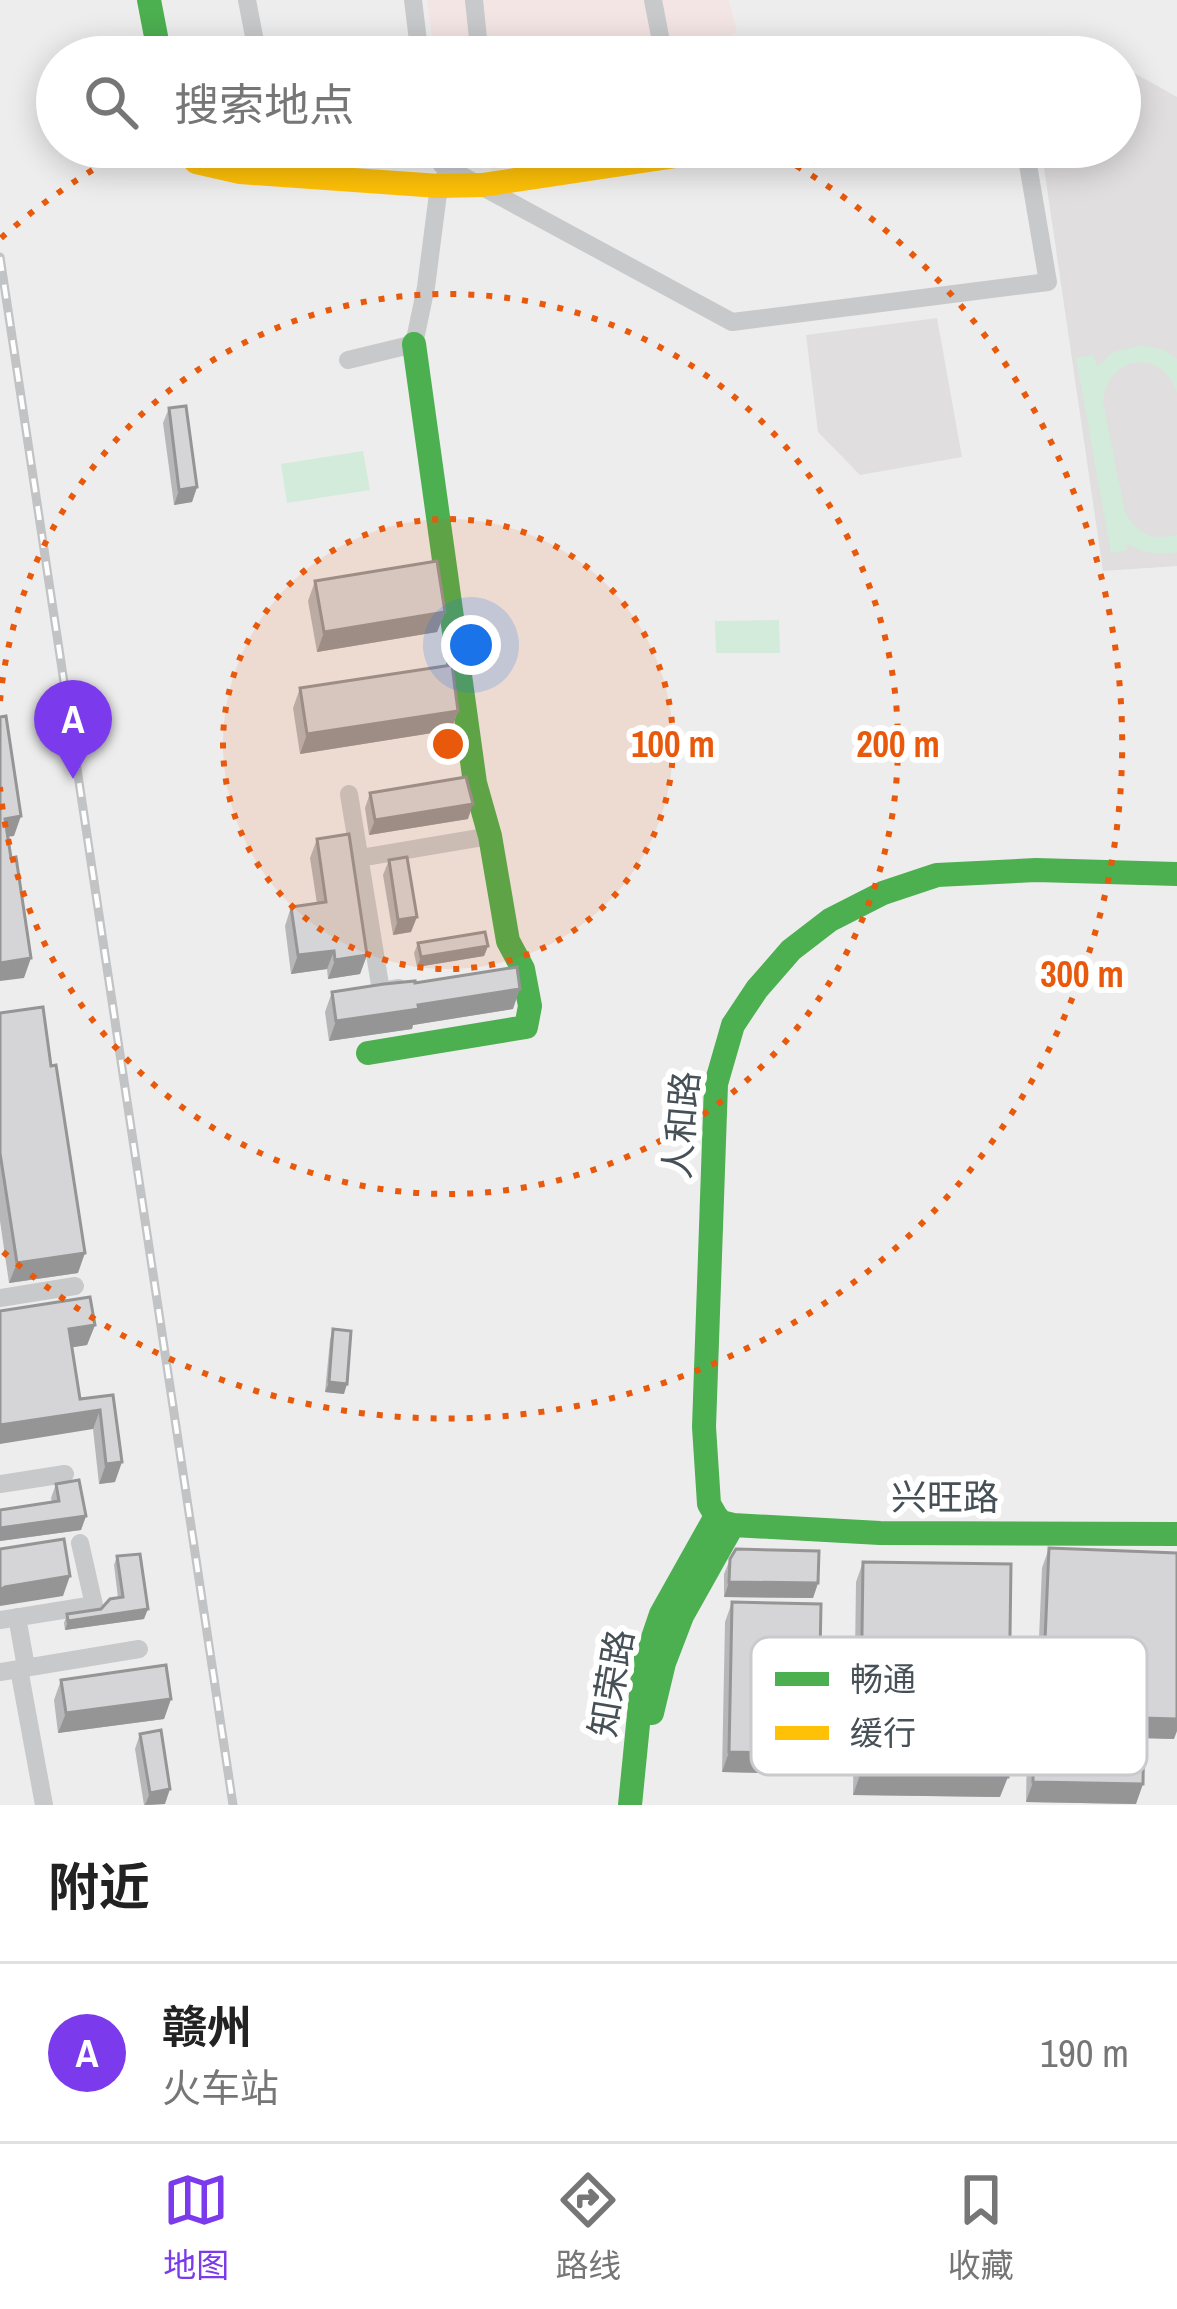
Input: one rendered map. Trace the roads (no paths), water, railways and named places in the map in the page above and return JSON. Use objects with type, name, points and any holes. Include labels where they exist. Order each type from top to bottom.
[{"type":"street","points":[[149,0],[156,36]]},
{"type":"street","points":[[248,0],[254,36]]},
{"type":"street","points":[[413,0],[417,36]]},
{"type":"street","points":[[474,0],[478,36]]},
{"type":"street","points":[[653,0],[660,36]]},
{"type":"street","points":[[222,168],[279,174],[444,177],[482,184],[732,322],[1048,282],[1029,168]]},
{"type":"street","points":[[278,168],[279,174]]},
{"type":"street","points":[[368,1054],[526,1027],[530,1006],[511,971],[490,836],[475,784],[414,344],[442,168]]},
{"type":"street","points":[[444,177],[450,168]]},
{"type":"street","points":[[482,184],[592,168]]},
{"type":"street","points":[[348,360],[414,344]]},
{"type":"street","points":[[349,794],[380,991],[428,983]]},
{"type":"street","points":[[360,857],[490,836]]},
{"type":"street","name":"人和路","points":[[724,1521],[709,1504],[704,1427],[716,1084],[733,1025],[757,989],[791,950],[830,920],[883,893],[937,875],[1036,870],[1177,874]]},
{"type":"street","points":[[0,1298],[75,1286]]},
{"type":"street","points":[[0,1484],[65,1474]]},
{"type":"street","name":"兴旺路","points":[[724,1521],[880,1533],[1177,1534]]},
{"type":"street","name":"知荣路","points":[[630,1805],[644,1664],[661,1613],[724,1521]]},
{"type":"street","name":"知荣路","points":[[646,1805],[652,1712],[664,1663],[724,1521]]},
{"type":"street","points":[[44,1805],[9,1619],[94,1605],[80,1543]]},
{"type":"street","points":[[15,1669],[139,1649]]},
{"type":"railway","points":[[0,257],[233,1805]]},
{"type":"place","name":"赣州","points":[[73,779]]}]
